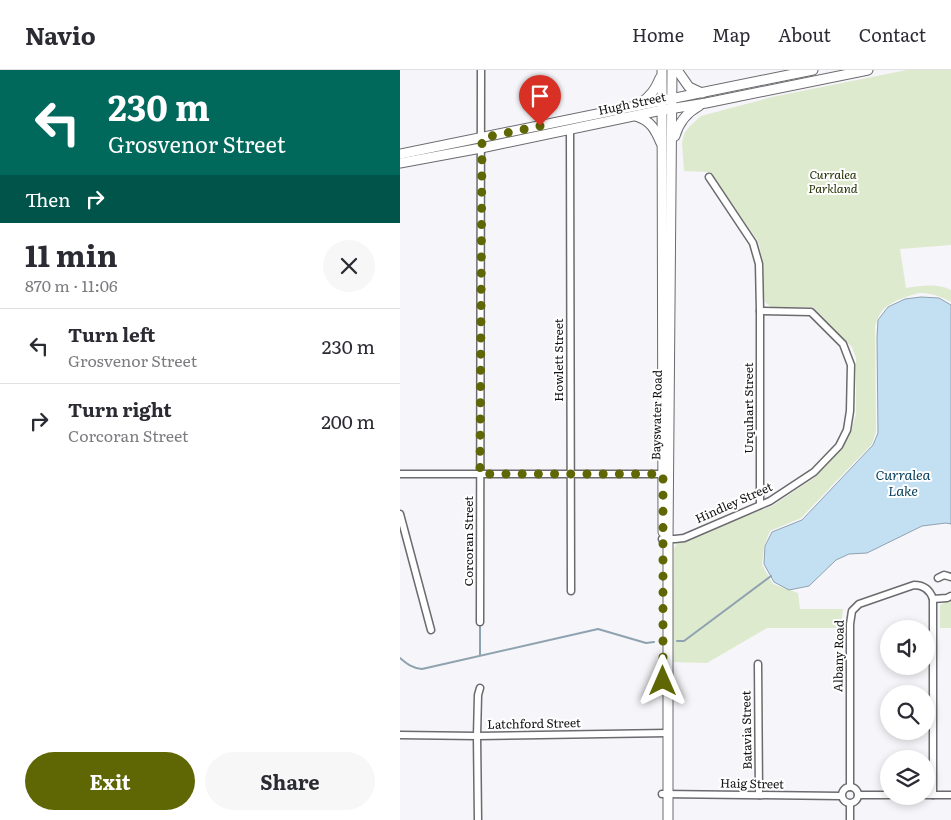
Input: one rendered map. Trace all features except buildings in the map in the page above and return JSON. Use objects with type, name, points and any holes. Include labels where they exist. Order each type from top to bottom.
[{"type":"main road","name":"Bayswater Road","points":[[662,820],[665,794],[666,474],[672,70]]},
{"type":"main road","points":[[677,70],[689,87],[702,93]]},
{"type":"main road","name":"Hugh Street","points":[[662,106],[672,99],[813,70]]},
{"type":"main road","name":"Hugh Street","points":[[400,154],[662,106],[672,108],[706,103],[868,70]]},
{"type":"main road","name":"Bayswater Road","points":[[662,72],[662,307],[666,474]]},
{"type":"main road","points":[[662,72],[657,86],[637,111],[656,131],[662,146]]},
{"type":"main road","points":[[672,147],[676,133],[685,116],[693,109],[706,103]]},
{"type":"main road","name":"Hugh Street","points":[[400,164],[570,130],[637,111]]},
{"type":"main road","name":"Bayswater Road","points":[[665,794],[668,820]]},
{"type":"street","name":"Corcoran Street","points":[[480,622],[481,70]]},
{"type":"street","name":"Howlett Street","points":[[570,130],[571,591]]},
{"type":"street","points":[[709,177],[753,243],[758,264],[760,311]]},
{"type":"street","name":"Hindley Street","points":[[666,539],[684,538],[770,501],[814,472],[839,446],[847,430],[850,411],[851,365],[842,344],[811,312],[760,311]]},
{"type":"street","name":"Urquhart Street","points":[[760,311],[760,506]]},
{"type":"street","points":[[400,474],[666,474]]},
{"type":"street","points":[[400,514],[431,630]]},
{"type":"street","points":[[938,578],[944,575],[951,577]]},
{"type":"street","name":"Albany Road","points":[[850,787],[850,617],[852,611],[859,604],[914,585],[920,585],[930,591],[933,600]]},
{"type":"street","points":[[931,750],[933,600],[951,596]]},
{"type":"street","name":"Batavia Street","points":[[758,664],[759,795]]},
{"type":"street","points":[[478,820],[477,736],[478,695],[480,688]]},
{"type":"street","name":"Latchford Street","points":[[400,735],[477,736],[665,733]]},
{"type":"street","points":[[850,787],[856,789],[858,795],[856,802],[850,804],[844,802],[841,796],[844,790],[850,787]]},
{"type":"street","name":"Haig Street","points":[[665,794],[841,796]]},
{"type":"street","points":[[858,795],[880,795]]},
{"type":"street","points":[[935,795],[951,796]]},
{"type":"street","points":[[850,804],[850,820]]},
{"type":"green space","name":"Curralea Parkland","points":[[907,70],[951,70],[951,245],[900,249],[906,288],[940,286],[951,290],[951,302],[935,295],[920,293],[894,302],[882,311],[877,319],[875,328],[876,432],[872,444],[801,518],[770,531],[764,546],[762,565],[773,584],[798,593],[800,609],[843,609],[841,628],[767,628],[707,663],[672,662],[674,549],[677,543],[772,506],[814,478],[844,445],[856,414],[856,358],[852,347],[813,307],[771,307],[765,302],[763,291],[764,266],[758,241],[710,172],[684,171],[682,143],[684,134],[701,116],[772,97]]},
{"type":"green space","points":[[951,600],[951,628],[940,628],[940,605]]},
{"type":"water","name":"Curralea Lake","points":[[921,297],[939,298],[951,305],[951,524],[922,526],[867,553],[849,554],[836,560],[809,586],[789,590],[774,582],[764,564],[765,546],[772,532],[802,520],[873,445],[878,433],[878,320],[888,307],[905,299]]},
{"type":"waterway","points":[[677,641],[684,641],[771,576]]},
{"type":"waterway","points":[[480,625],[480,655]]},
{"type":"waterway","points":[[400,658],[415,668],[422,669],[598,629],[646,643],[654,642]]},
{"type":"route","points":[[540,126],[482,138],[480,474],[663,474],[663,681]]}]
